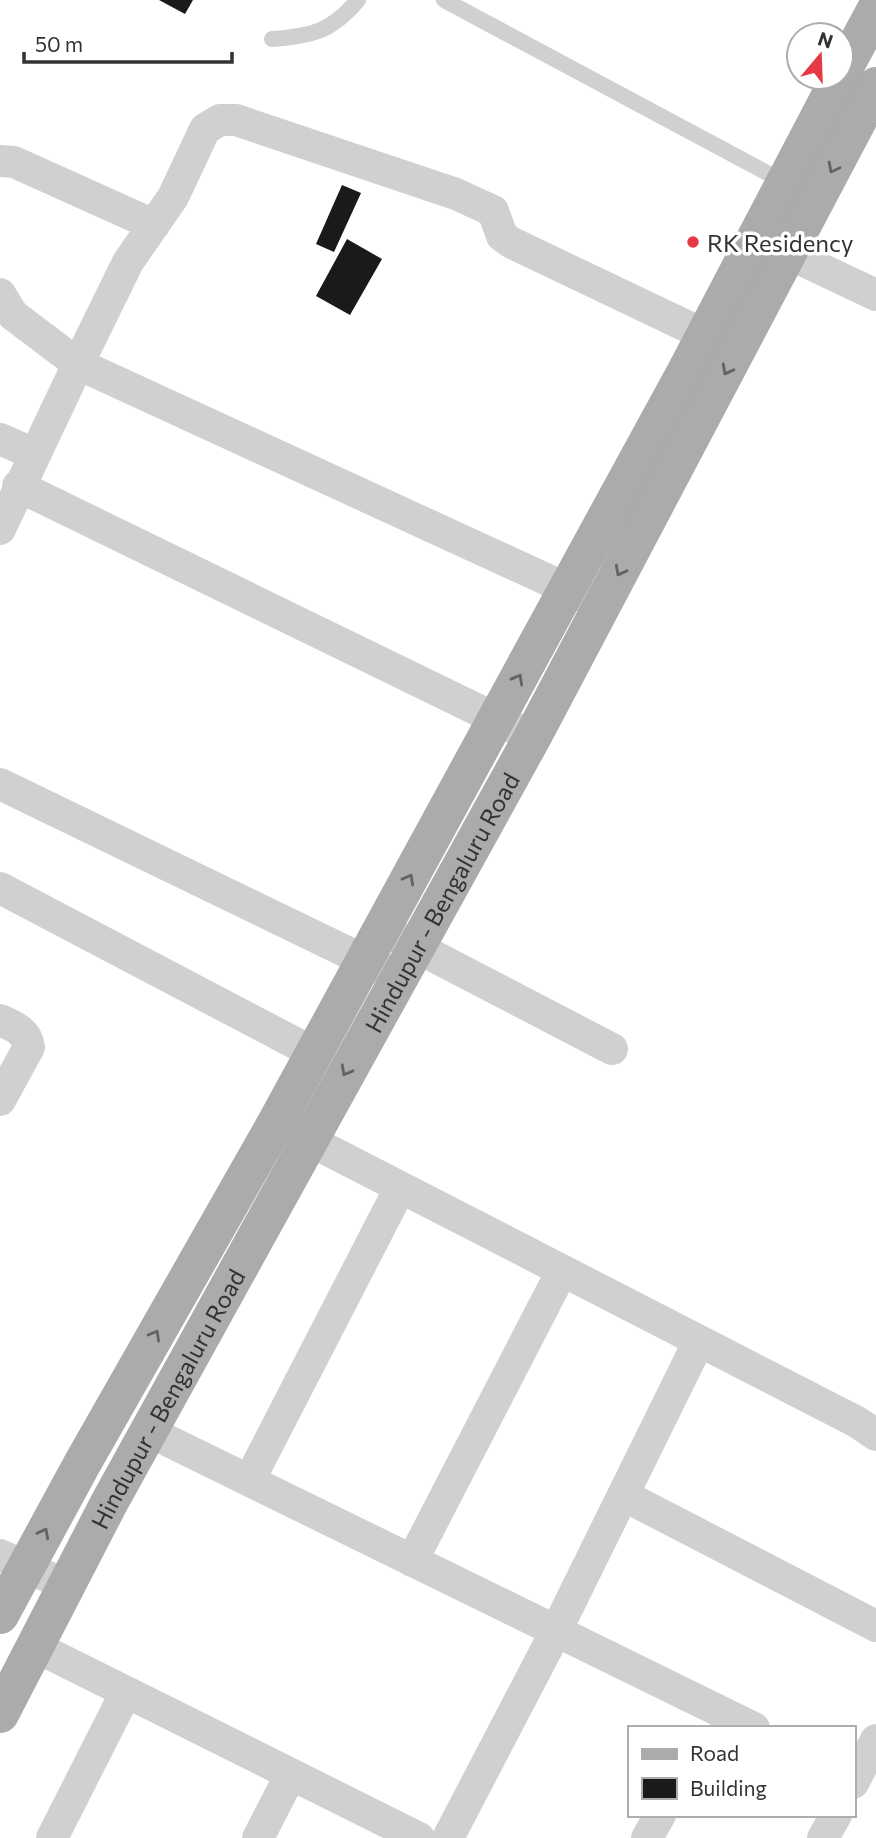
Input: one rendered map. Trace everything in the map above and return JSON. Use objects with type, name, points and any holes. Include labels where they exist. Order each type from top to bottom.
[{"type":"main road","name":"Hindupur - Bengaluru Road","points":[[0,1615],[13,1561],[291,1132],[406,963],[533,736],[602,605],[772,246],[847,102],[876,9]]},
{"type":"main road","name":"Hindupur - Bengaluru Road","points":[[847,102],[876,86]]},
{"type":"main road","name":"Hindupur - Bengaluru Road","points":[[0,1714],[148,1431],[291,1132],[314,1053],[705,335],[772,246]]},
{"type":"street","points":[[0,529],[18,486],[128,262],[173,197],[205,129],[220,120],[236,120],[456,194],[481,205],[493,211],[502,236],[512,243],[705,335]]},
{"type":"street","points":[[0,161],[14,162],[154,225]]},
{"type":"street","points":[[772,246],[876,295]]},
{"type":"street","points":[[0,294],[13,315],[78,365],[602,605]]},
{"type":"street","points":[[0,439],[34,454]]},
{"type":"street","points":[[18,486],[533,736]]},
{"type":"street","points":[[0,784],[374,943],[406,963],[612,1049]]},
{"type":"street","points":[[0,888],[314,1053]]},
{"type":"street","points":[[0,1020],[20,1030],[28,1039],[29,1047],[0,1100]]},
{"type":"street","points":[[291,1132],[857,1422],[876,1435]]},
{"type":"street","points":[[250,1479],[400,1188]]},
{"type":"street","points":[[412,1561],[562,1271]]},
{"type":"street","points":[[448,1838],[556,1631],[699,1341]]},
{"type":"street","points":[[148,1431],[556,1631],[713,1719],[745,1726]]},
{"type":"street","points":[[623,1495],[876,1626]]},
{"type":"street","points":[[13,1561],[65,1586]]},
{"type":"street","points":[[34,1646],[419,1838]]},
{"type":"street","points":[[52,1838],[126,1692]]},
{"type":"street","points":[[860,1781],[876,1740]]},
{"type":"street","points":[[258,1838],[291,1774]]},
{"type":"street","points":[[647,1838],[659,1817]]},
{"type":"street","points":[[823,1838],[835,1817]]},
{"type":"lane","points":[[272,39],[321,32],[343,18],[358,0]]},
{"type":"lane","points":[[444,0],[799,191]]},
{"type":"building","points":[[159,0],[193,0],[185,14]]},
{"type":"building","points":[[342,185],[361,193],[334,252],[316,244]]},
{"type":"building","points":[[347,239],[382,259],[350,315],[316,296]]},
{"type":"place","name":"RK Residency","points":[[693,242]]}]
